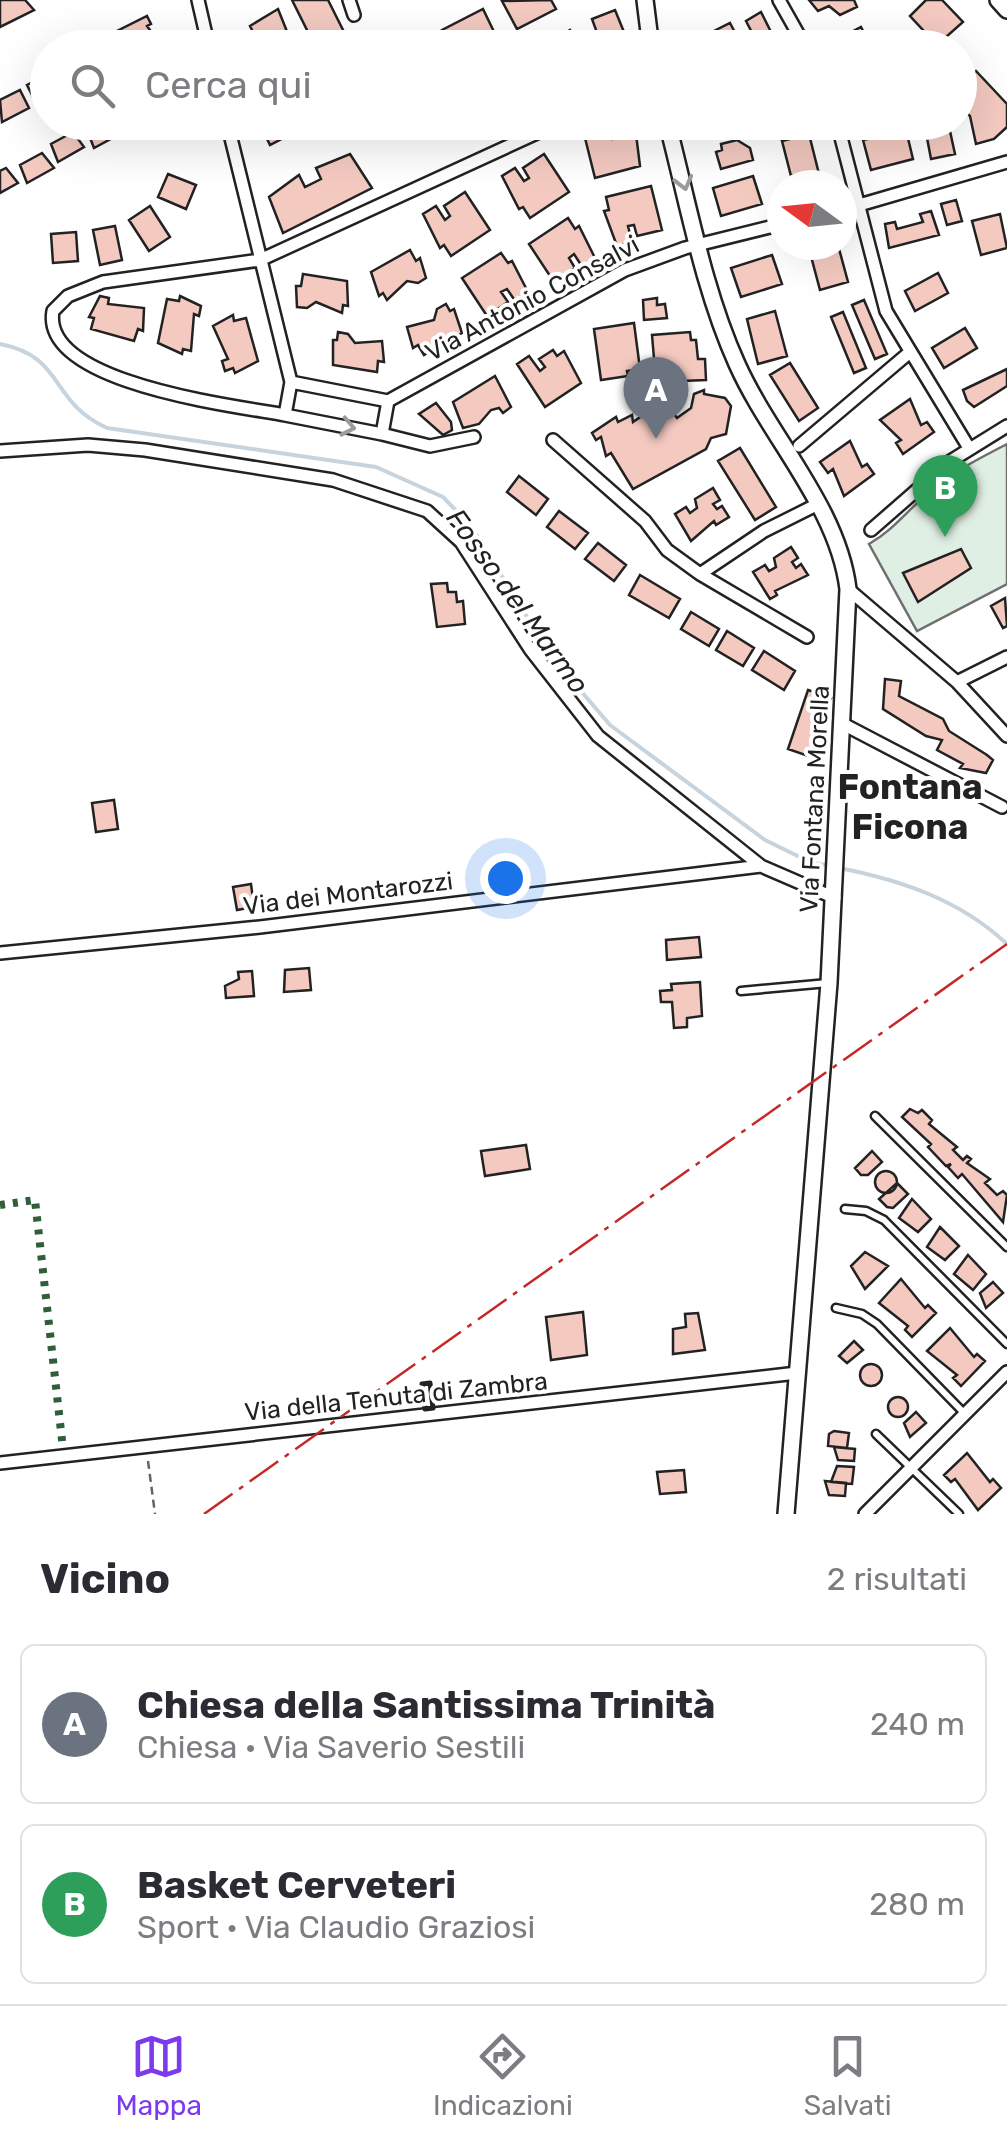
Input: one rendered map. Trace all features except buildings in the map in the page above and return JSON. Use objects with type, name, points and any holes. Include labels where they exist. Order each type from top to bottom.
[{"type":"street","points":[[198,0],[205,30]]},
{"type":"street","points":[[349,0],[354,15]]},
{"type":"street","points":[[645,0],[649,30]]},
{"type":"street","points":[[778,0],[796,30]]},
{"type":"street","points":[[998,0],[1007,10]]},
{"type":"street","points":[[231,140],[292,382],[285,415]]},
{"type":"street","points":[[474,437],[430,446],[121,380],[78,356],[52,322],[58,303],[90,286],[260,260],[522,140]]},
{"type":"street","name":"Via Fontana Morella","points":[[672,140],[732,352],[840,551],[848,588],[830,983],[786,1514]]},
{"type":"street","points":[[842,140],[880,297],[969,448]]},
{"type":"street","points":[[859,206],[1007,162]]},
{"type":"street","name":"Via Antonio Consalvi","points":[[388,402],[598,283],[700,244],[767,228]]},
{"type":"street","points":[[798,446],[910,352]]},
{"type":"street","points":[[292,382],[388,402],[382,434]]},
{"type":"street","points":[[870,530],[969,448],[1007,426]]},
{"type":"street","points":[[553,440],[645,521],[667,550],[807,637]]},
{"type":"street","points":[[0,451],[88,445],[145,450],[332,480],[388,494],[427,511],[454,532],[530,649],[590,729],[761,866],[835,891]]},
{"type":"street","points":[[700,574],[764,531],[816,506]]},
{"type":"street","points":[[848,588],[957,682],[1007,736]]},
{"type":"street","points":[[957,682],[1007,657]]},
{"type":"street","points":[[843,724],[1002,806]]},
{"type":"street","name":"Via dei Montarozzi","points":[[0,953],[216,932],[761,866]]},
{"type":"street","points":[[864,1514],[1007,1372]]},
{"type":"street","name":"Via della Tenuta di Zambra","points":[[0,1463],[798,1373]]},
{"type":"lane","points":[[741,991],[830,983]]},
{"type":"lane","points":[[874,1116],[1007,1247]]},
{"type":"lane","points":[[845,1209],[866,1211],[884,1220],[1007,1344]]},
{"type":"lane","points":[[836,1308],[862,1314],[877,1324],[966,1415]]},
{"type":"lane","points":[[876,1434],[959,1514]]},
{"type":"path","points":[[146,1446],[155,1514]]},
{"type":"green space","points":[[1007,444],[1007,584],[917,631],[869,544],[949,477]]},
{"type":"waterway","name":"Fosso del Marmo","points":[[0,344],[36,359],[75,405],[107,428],[376,467],[443,497],[471,526],[551,656],[610,725],[765,840],[810,862],[829,866]]},
{"type":"waterway","name":"Fosso del Marmo","points":[[839,868],[929,894],[970,915],[1007,944]]},
{"type":"hedge","points":[[0,1205],[35,1200],[63,1449]]},
{"type":"wall","points":[[430,1383],[433,1408],[425,1409],[422,1384],[430,1383]]},
{"type":"power","points":[[204,1514],[1007,944]]},
{"type":"place","name":"Chiesa della Santissima Trinità","points":[[656,439]]},
{"type":"place","name":"Basket Cerveteri","points":[[945,537]]},
{"type":"district","name":"Fontana Ficona","points":[[910,807]]}]
